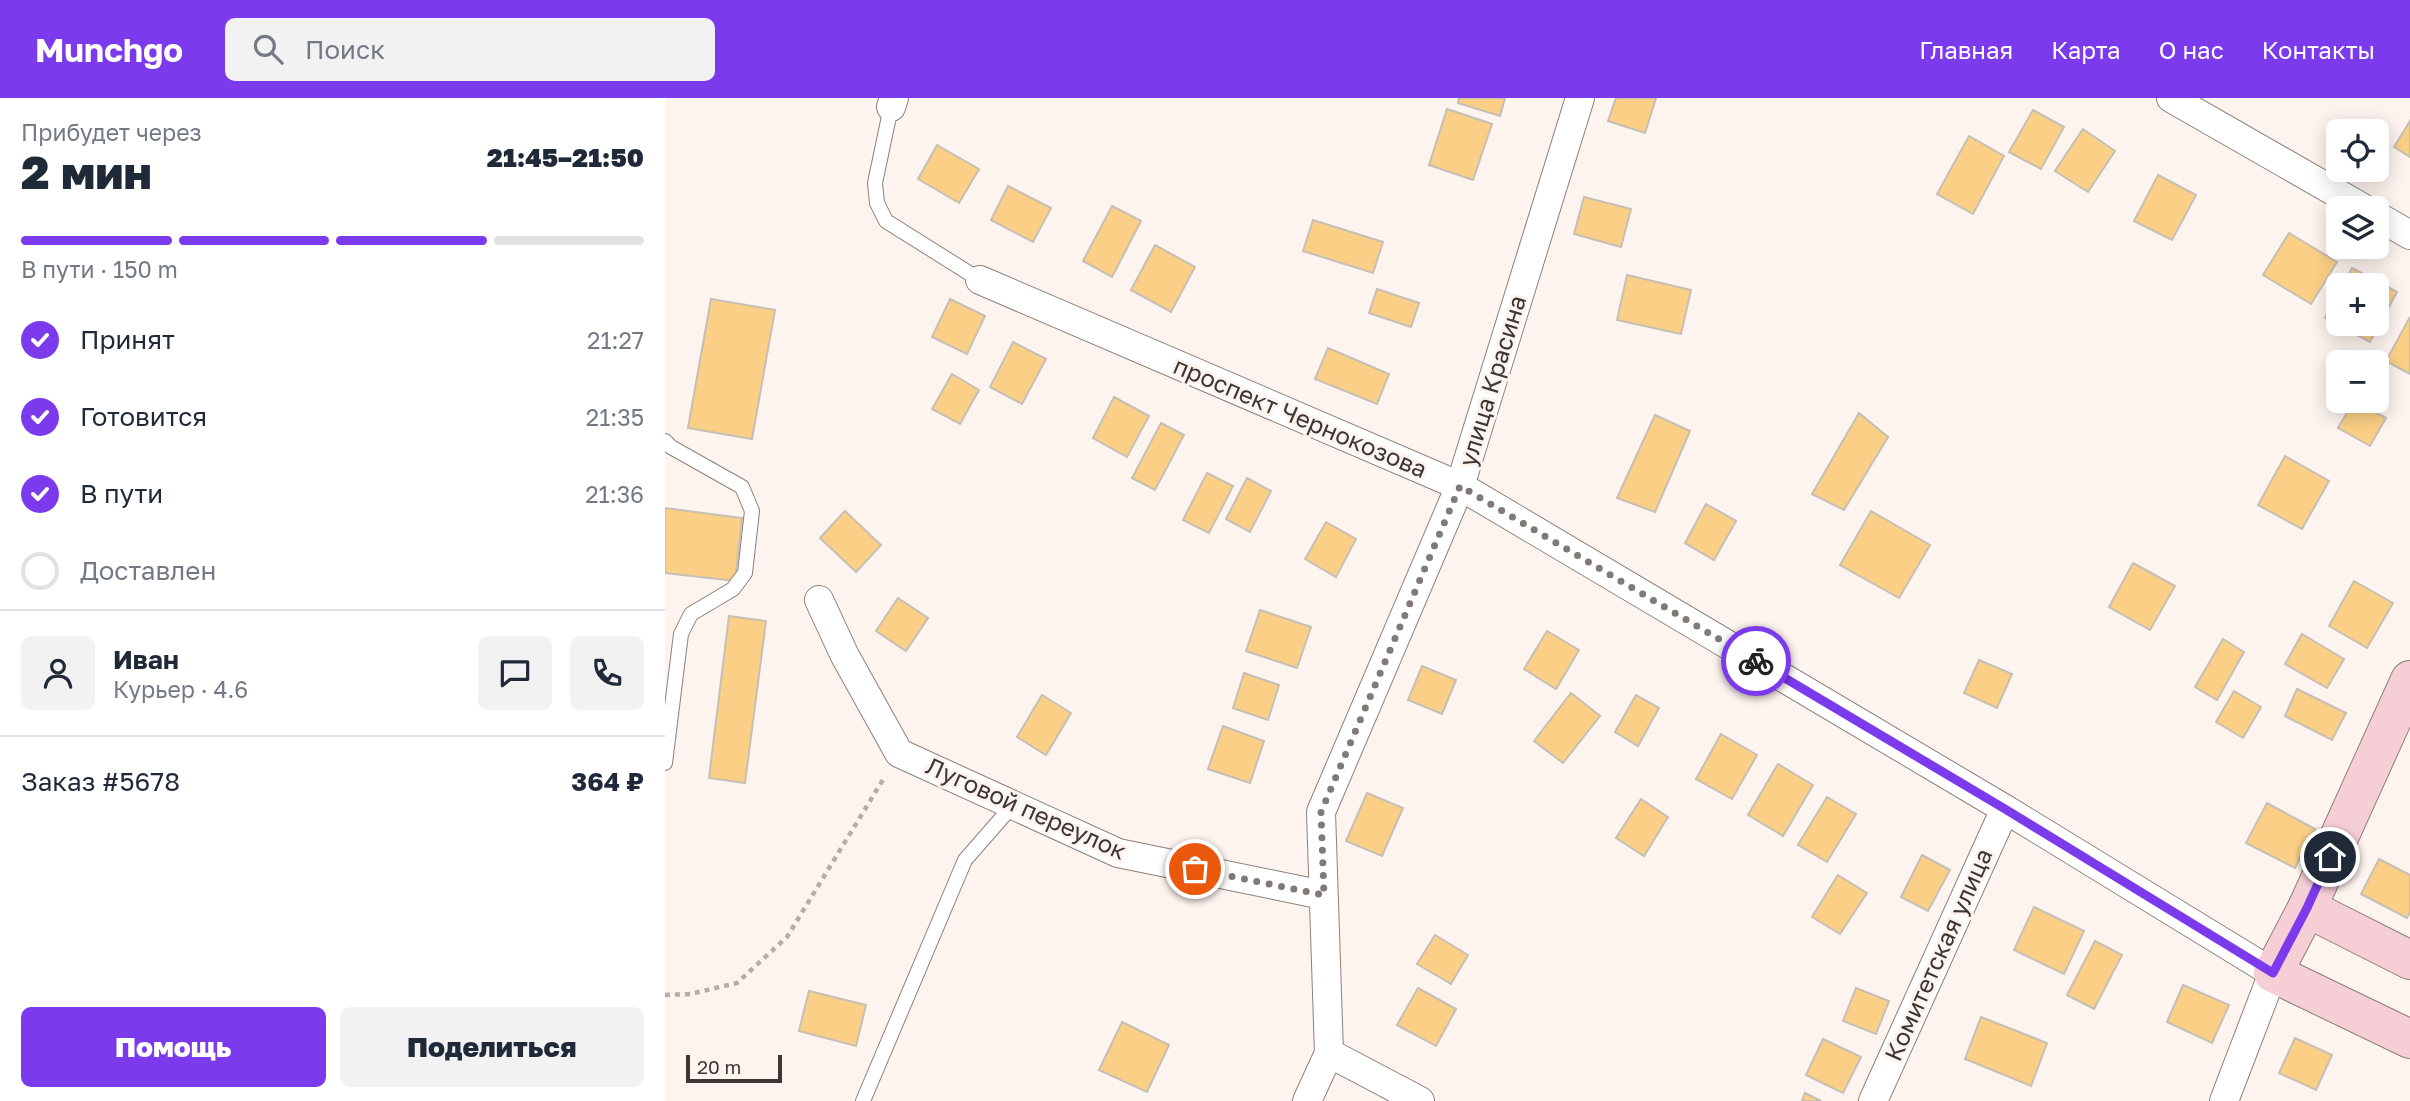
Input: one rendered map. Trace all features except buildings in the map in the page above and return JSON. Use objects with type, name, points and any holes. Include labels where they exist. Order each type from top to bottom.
[{"type":"street","name":"улица Красина","points":[[1307,1101],[1329,1053],[1321,812],[1460,486],[1580,98]]},
{"type":"street","points":[[2171,98],[2342,196]]},
{"type":"street","points":[[2389,223],[2410,235]]},
{"type":"street","name":"проспект Чернокозова","points":[[980,280],[1460,486],[2005,809],[2273,973],[2410,1039]]},
{"type":"street","name":"Луговой переулок","points":[[819,600],[845,656],[899,753],[1118,853],[1324,895]]},
{"type":"street","points":[[2224,1101],[2273,973],[2307,908],[2410,680]]},
{"type":"street","name":"Комитетская улица","points":[[1873,1101],[2005,809]]},
{"type":"street","points":[[2307,908],[2410,960]]},
{"type":"street","points":[[1329,1053],[1420,1101]]},
{"type":"lane","points":[[893,102],[875,183],[881,212],[886,221],[980,280]]},
{"type":"lane","points":[[665,440],[671,447],[742,487],[752,511],[745,573],[733,590],[691,614],[681,634],[665,763]]},
{"type":"lane","points":[[863,1101],[965,860],[1013,805]]},
{"type":"path","points":[[665,995],[690,994],[737,983],[787,937],[899,753]]},
{"type":"way so far","points":[[1195,869],[1324,895],[1321,812],[1460,486],[1756,661]]},
{"type":"route","points":[[1756,661],[2273,973],[2330,857]]}]
